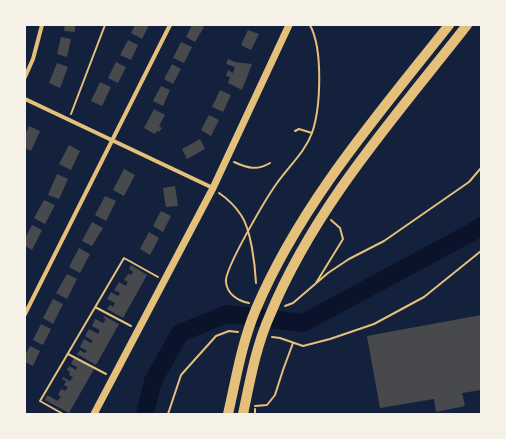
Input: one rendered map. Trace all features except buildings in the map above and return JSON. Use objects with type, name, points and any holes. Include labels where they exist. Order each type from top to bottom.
[{"type":"main road","points":[[228,414],[245,334],[273,273],[294,234],[326,184],[372,122],[449,25]]},
{"type":"main road","points":[[243,414],[270,315],[286,279],[305,243],[368,150],[467,25]]},
{"type":"street","points":[[25,78],[33,59],[42,25]]},
{"type":"street","points":[[25,314],[170,25]]},
{"type":"street","points":[[94,414],[213,188],[289,25]]},
{"type":"street","points":[[25,99],[213,188]]},
{"type":"path","points":[[69,119],[105,25]]},
{"type":"path","points":[[295,131],[299,129],[312,133]]},
{"type":"path","points":[[227,159],[246,167],[256,168],[263,167],[270,163]]},
{"type":"path","points":[[213,188],[231,202],[242,216],[253,251],[256,288]]},
{"type":"path","points":[[328,224],[335,214]]},
{"type":"path","points":[[314,286],[343,239],[340,228],[331,220]]},
{"type":"path","points":[[263,338],[280,338],[303,346],[330,340],[374,324],[424,297],[481,251]]},
{"type":"path","points":[[63,414],[40,401],[124,258],[165,281]]},
{"type":"path","points":[[95,307],[139,331]]},
{"type":"path","points":[[168,414],[181,376],[216,336],[229,331],[245,334]]},
{"type":"path","points":[[255,406],[267,405],[276,395],[293,343]]},
{"type":"path","points":[[68,354],[114,378]]},
{"type":"waterway","points":[[145,414],[153,381],[180,333],[227,314],[303,323],[481,226]]}]
